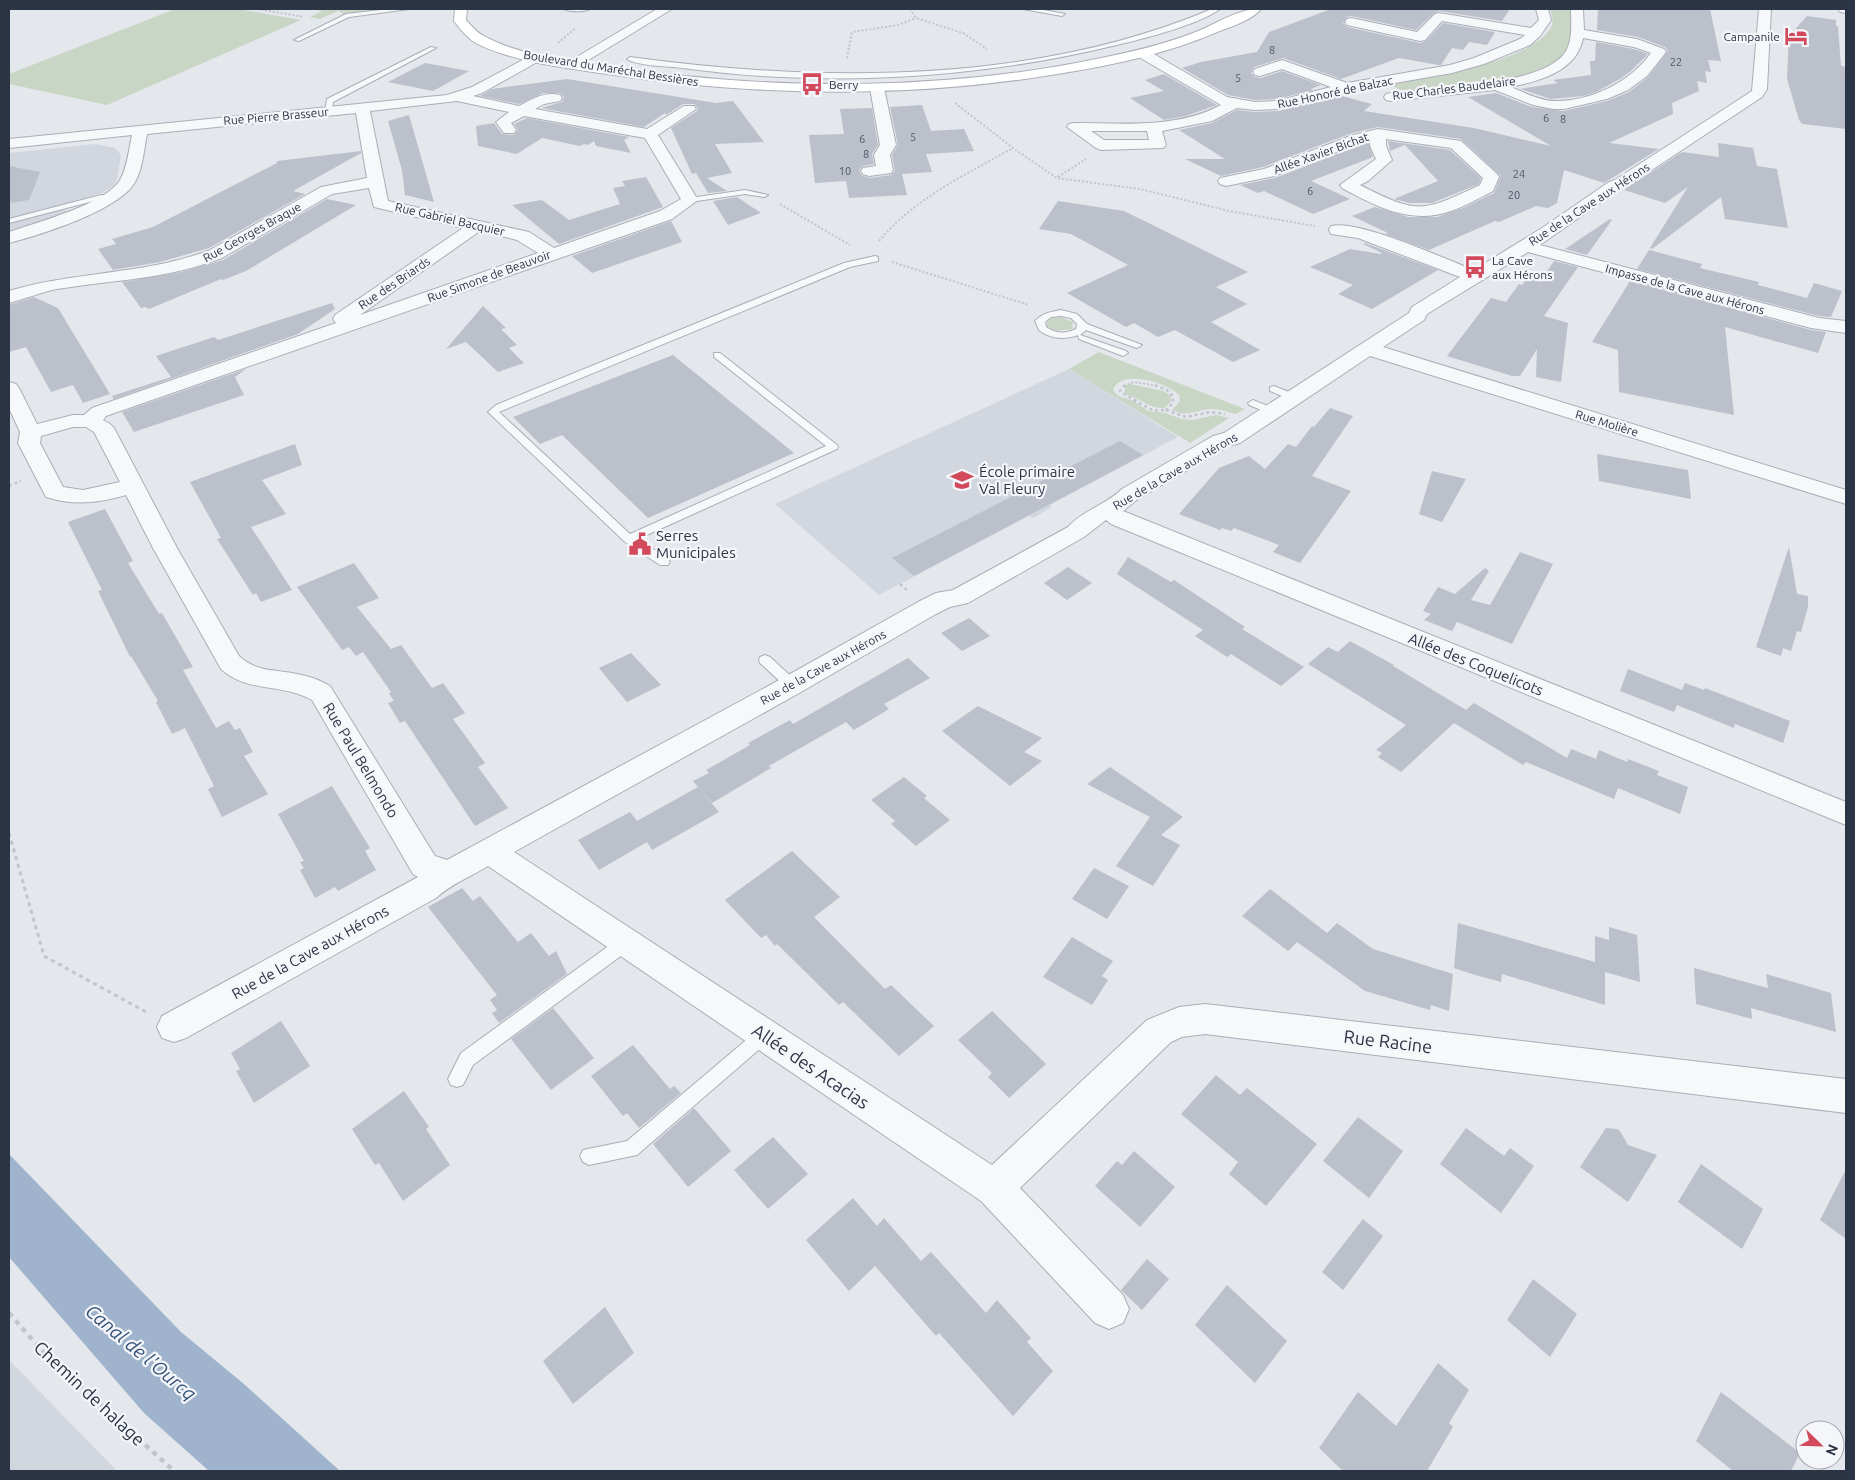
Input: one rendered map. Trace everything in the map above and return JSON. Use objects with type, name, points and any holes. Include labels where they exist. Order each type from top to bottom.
[{"type":"street","name":"Boulevard du Maréchal Bessières","points":[[461,9],[459,20],[462,26],[474,37],[493,46],[534,58],[670,79],[802,88],[877,88],[1010,76],[1084,65],[1158,48],[1220,26],[1255,9]]},
{"type":"street","points":[[572,64],[666,9]]},
{"type":"street","points":[[1351,22],[1420,37],[1438,13],[1535,32],[1545,20],[1542,9]]},
{"type":"street","name":"Rue Charles Baudelaire","points":[[1260,72],[1282,64],[1344,88],[1385,97],[1498,86],[1542,75],[1560,66],[1571,55],[1577,32],[1577,9]]},
{"type":"street","name":"Rue de la Cave aux Hérons","points":[[492,849],[792,685],[927,608],[945,599],[958,597],[1076,532],[1082,524],[1124,501],[1130,494],[1221,441],[1232,438],[1262,407],[1283,393],[1368,349],[1417,316],[1419,311],[1564,222],[1615,184],[1620,184],[1757,94],[1760,89],[1765,9]]},
{"type":"street","name":"Rue Honoré de Balzac","points":[[1142,53],[1189,79],[1213,96],[1233,104],[1277,105],[1344,88],[1452,70],[1480,62],[1525,42],[1535,32]]},
{"type":"street","points":[[1498,86],[1527,100],[1556,106],[1604,96],[1627,85],[1640,75],[1660,52],[1637,43],[1594,37],[1577,32]]},
{"type":"street","name":"Rue Pierre Brasseur","points":[[9,143],[329,112],[460,97],[477,90],[534,58]]},
{"type":"street","points":[[869,171],[885,170],[882,155],[888,145],[877,88]]},
{"type":"street","points":[[460,97],[521,111],[650,134],[689,110]]},
{"type":"street","name":"Allée Xavier Bichat","points":[[1226,181],[1268,173],[1358,138],[1378,133],[1387,116],[1388,106],[1385,97]]},
{"type":"street","points":[[509,130],[503,122],[540,100],[555,98]]},
{"type":"street","points":[[1153,127],[1158,145],[1101,144],[1074,127],[1153,127],[1208,118],[1233,104]]},
{"type":"street","name":"Rue Gabriel Bacquier","points":[[362,108],[380,204],[523,236],[551,254]]},
{"type":"street","points":[[9,238],[86,210],[110,198],[127,182],[141,129]]},
{"type":"street","points":[[1378,133],[1456,144],[1490,177],[1487,188],[1436,211],[1412,211],[1392,207],[1340,186],[1362,178],[1384,160],[1378,146],[1378,133]]},
{"type":"street","points":[[650,134],[690,200]]},
{"type":"street","name":"Rue Georges Braque","points":[[9,297],[59,284],[158,273],[198,262],[216,254],[327,190],[375,182]]},
{"type":"street","name":"Rue Simone de Beauvoir","points":[[31,432],[73,421],[90,421],[99,412],[311,340],[666,215],[690,200]]},
{"type":"street","name":"Rue des Briards","points":[[311,340],[477,226]]},
{"type":"street","points":[[1337,230],[1361,233],[1476,277]]},
{"type":"street","name":"Impasse de la Cave aux Hérons","points":[[1526,246],[1818,324],[1846,327]]},
{"type":"street","name":"Rue Molière","points":[[1368,349],[1846,497]]},
{"type":"street","points":[[9,388],[31,432],[29,443],[54,492],[66,497],[82,497],[106,494],[131,486]]},
{"type":"street","name":"Rue Paul Belmondo","points":[[90,421],[103,428],[131,486],[211,630],[237,670],[250,676],[300,682],[312,686],[320,694],[424,865],[432,870],[442,872]]},
{"type":"street","name":"Allée des Coquelicots","points":[[1108,510],[1119,519],[1846,814]]},
{"type":"street","points":[[442,872],[461,868],[492,849]]},
{"type":"street","name":"Allée des Acacias","points":[[492,849],[499,858],[994,1188],[1109,1309]]},
{"type":"street","name":"Rue de la Cave aux Hérons","points":[[174,1027],[424,889],[442,872]]},
{"type":"street","name":"Rue Racine","points":[[994,1188],[1159,1030],[1179,1022],[1205,1019],[1846,1096]]},
{"type":"lane","points":[[297,40],[348,16],[406,9]]},
{"type":"lane","points":[[567,9],[586,9]]},
{"type":"lane","points":[[1026,9],[1062,14]]},
{"type":"lane","points":[[630,59],[740,72],[833,75],[942,71],[1072,53],[1136,39],[1217,9]]},
{"type":"lane","points":[[1136,39],[1158,48]]},
{"type":"lane","points":[[329,112],[330,101],[433,48]]},
{"type":"lane","points":[[731,84],[740,72]]},
{"type":"lane","points":[[690,200],[745,192],[764,195]]},
{"type":"lane","points":[[9,221],[101,198],[110,198]]},
{"type":"lane","points":[[664,562],[629,538],[493,412],[500,407],[847,265],[872,258]]},
{"type":"lane","points":[[1123,353],[1095,341],[1072,335],[1051,334],[1042,328],[1040,321],[1054,314],[1068,314],[1079,319],[1083,326],[1138,345]]},
{"type":"lane","points":[[1072,335],[1081,330],[1083,326]]},
{"type":"lane","points":[[629,538],[833,446],[717,355]]},
{"type":"lane","points":[[765,660],[792,685]]},
{"type":"lane","points":[[456,1079],[467,1059],[627,942]]},
{"type":"lane","points":[[589,1156],[631,1149],[764,1035]]},
{"type":"path","points":[[257,9],[334,22]]},
{"type":"path","points":[[910,9],[916,18],[963,33],[1008,63]]},
{"type":"path","points":[[833,75],[834,68],[846,60],[852,32],[898,25],[916,18]]},
{"type":"path","points":[[558,43],[577,27]]},
{"type":"path","points":[[950,100],[1013,148],[1057,178],[1140,189],[1230,211],[1337,230]]},
{"type":"path","points":[[1057,178],[1096,152],[1101,144]]},
{"type":"path","points":[[872,258],[890,226],[912,207],[1013,148]]},
{"type":"path","points":[[764,195],[872,258],[898,263],[1037,308]]},
{"type":"path","points":[[1166,410],[1172,406],[1175,399],[1175,396],[1167,389],[1135,382],[1128,382],[1120,387],[1121,394],[1135,399],[1147,408],[1166,410],[1186,417],[1218,412],[1232,416]]},
{"type":"path","points":[[9,833],[44,956],[174,1027]]},
{"type":"path","name":"Chemin de halage","points":[[9,1313],[43,1352],[174,1471]]},
{"type":"shaded area","points":[[95,144],[115,148],[121,155],[117,179],[113,186],[102,193],[61,205],[67,212],[9,233],[9,153]]},
{"type":"shaded area","name":"École primaire Val Fleury","points":[[1069,369],[1178,437],[1050,505],[1052,507],[1033,518],[1029,516],[879,595],[775,504]]},
{"type":"shaded area","points":[[9,1360],[117,1471],[9,1471]]},
{"type":"green space","points":[[175,9],[238,9],[301,20],[107,105],[9,84],[9,74]]},
{"type":"green space","points":[[309,9],[398,9],[346,15],[338,11],[320,19],[310,17],[322,11]]},
{"type":"green space","points":[[1550,9],[1575,9],[1575,32],[1563,59],[1529,77],[1479,85],[1413,92],[1400,90],[1393,86],[1397,82],[1481,65],[1524,49],[1541,39],[1551,27],[1553,20]]},
{"type":"green space","points":[[1061,317],[1073,322],[1072,329],[1056,331],[1047,327],[1047,322],[1052,318]]},
{"type":"green space","points":[[1099,352],[1245,409],[1236,414],[1212,409],[1187,413],[1177,412],[1172,410],[1180,401],[1179,395],[1165,386],[1155,382],[1134,379],[1118,383],[1113,390],[1118,396],[1134,401],[1148,411],[1193,420],[1216,415],[1229,418],[1190,443],[1069,369]]},
{"type":"green space","points":[[1130,384],[1163,391],[1171,396],[1171,401],[1165,408],[1150,405],[1127,395],[1125,386]]},
{"type":"water","name":"Canal de l'Ourcq","points":[[9,1154],[181,1332],[244,1384],[340,1471],[209,1471],[144,1413],[9,1257]]},
{"type":"building","points":[[1331,9],[1510,9],[1502,21],[1439,11],[1434,13],[1416,30],[1351,16],[1347,17],[1343,23],[1347,27],[1420,43],[1426,41],[1443,23],[1495,32],[1487,45],[1469,42],[1463,50],[1452,48],[1441,65],[1399,58],[1341,79],[1283,58],[1254,67],[1251,73],[1255,77],[1261,78],[1282,71],[1321,85],[1311,89],[1313,90],[1277,99],[1255,100],[1228,95],[1182,68],[1201,62],[1257,52],[1269,32]]},
{"type":"building","points":[[1598,9],[1710,9],[1721,61],[1708,60],[1711,72],[1705,71],[1707,83],[1697,81],[1699,91],[1672,103],[1673,114],[1609,143],[1659,149],[1604,183],[1564,170],[1557,203],[1548,208],[1536,206],[1499,222],[1495,221],[1429,250],[1385,234],[1388,233],[1352,216],[1375,207],[1408,217],[1437,217],[1463,208],[1494,193],[1501,176],[1461,139],[1378,127],[1352,133],[1263,167],[1221,176],[1185,159],[1225,159],[1179,130],[1212,123],[1237,110],[1255,112],[1277,111],[1338,95],[1372,104],[1364,111],[1474,128],[1551,146],[1468,97],[1496,93],[1532,107],[1564,111],[1607,101],[1629,92],[1648,77],[1668,51],[1665,47],[1638,37],[1597,30]]},
{"type":"building","points":[[1807,16],[1836,20],[1841,66],[1846,67],[1846,129],[1802,124],[1799,120],[1787,79],[1789,36]]},
{"type":"building","points":[[1596,42],[1634,49],[1648,54],[1620,79],[1596,92],[1583,96],[1551,99],[1520,89],[1558,83],[1553,80],[1591,75],[1590,61],[1595,61]]},
{"type":"building","points":[[425,63],[469,71],[433,91],[388,82]]},
{"type":"building","points":[[1164,74],[1217,105],[1186,116],[1164,120],[1130,98],[1164,91],[1145,80]]},
{"type":"building","points":[[567,79],[716,103],[733,101],[764,142],[715,144],[732,173],[707,178],[727,191],[708,193],[696,173],[692,174],[671,128],[697,111],[698,108],[694,104],[683,104],[644,127],[541,108],[562,102],[564,97],[560,93],[543,93],[519,104],[480,96],[492,89]]},
{"type":"building","points":[[922,105],[931,131],[964,129],[974,151],[926,154],[932,172],[902,174],[907,195],[849,198],[846,181],[815,183],[809,135],[844,134],[840,109],[872,108],[878,145],[872,154],[874,164],[863,166],[859,170],[861,175],[869,178],[891,175],[895,171],[892,155],[898,145],[890,107]]},
{"type":"building","points":[[409,115],[434,202],[405,195],[402,170],[388,121]]},
{"type":"building","points":[[527,118],[629,137],[624,140],[631,153],[596,146],[594,141],[588,145],[580,146],[542,138],[517,154],[478,146],[476,126],[494,123],[502,134],[514,135],[518,130],[514,124]]},
{"type":"building","points":[[1388,141],[1450,150],[1481,178],[1479,184],[1432,203],[1409,203],[1394,199],[1438,181],[1405,145],[1390,151]]},
{"type":"building","points":[[1368,142],[1373,157],[1311,181],[1350,199],[1313,214],[1264,191],[1258,193],[1240,185],[1275,178]]},
{"type":"building","points":[[1718,143],[1753,148],[1757,166],[1777,169],[1788,228],[1725,219],[1721,197],[1652,249],[1650,248],[1688,187],[1665,203],[1624,190],[1682,152],[1719,157]]},
{"type":"building","points":[[361,151],[361,153],[293,191],[305,194],[209,248],[160,262],[113,270],[98,249],[116,244],[112,239],[153,227],[277,163],[277,161]]},
{"type":"building","points":[[9,166],[40,172],[29,200],[9,203]]},
{"type":"building","points":[[646,177],[663,207],[559,244],[512,205],[542,200],[569,220],[620,204],[613,188],[625,186],[622,181]]},
{"type":"building","points":[[737,197],[761,213],[728,225],[713,201]]},
{"type":"building","points":[[327,199],[356,205],[246,271],[223,280],[221,279],[149,309],[141,308],[122,282],[181,272],[223,260]]},
{"type":"building","points":[[1058,201],[1124,211],[1248,272],[1216,287],[1247,304],[1211,322],[1260,350],[1233,362],[1175,330],[1158,337],[1134,323],[1126,327],[1067,293],[1128,265],[1071,234],[1039,229]]},
{"type":"building","points":[[1610,219],[1612,220],[1587,255],[1565,249]]},
{"type":"building","points":[[671,221],[682,242],[592,273],[572,256]]},
{"type":"building","points":[[1365,243],[1438,270],[1372,309],[1338,294],[1353,285],[1310,267],[1350,249],[1382,253],[1363,244]]},
{"type":"building","points":[[1649,250],[1702,264],[1700,268],[1759,282],[1758,285],[1807,298],[1814,283],[1842,291],[1831,317],[1819,316],[1637,269]]},
{"type":"building","points":[[1554,261],[1578,267],[1544,316],[1568,323],[1561,382],[1536,377],[1537,349],[1520,376],[1512,376],[1447,356],[1491,298],[1506,302],[1519,284],[1522,285],[1528,278],[1540,282]]},
{"type":"building","points":[[1630,281],[1811,330],[1826,332],[1818,353],[1725,327],[1734,415],[1619,392],[1618,350],[1592,342]]},
{"type":"building","points":[[34,297],[58,308],[110,394],[83,403],[73,385],[51,392],[26,347],[9,352],[9,305]]},
{"type":"building","points":[[332,303],[335,309],[298,334],[114,399],[112,396],[171,377],[156,356],[214,337],[218,340]]},
{"type":"building","points":[[483,306],[506,328],[501,329],[517,345],[509,348],[524,363],[498,372],[466,342],[446,349]]},
{"type":"building","points":[[673,355],[794,453],[648,518],[562,435],[540,444],[513,417]]},
{"type":"building","points":[[246,369],[235,377],[244,395],[134,432],[122,412]]},
{"type":"building","points":[[1330,408],[1353,416],[1312,476],[1351,491],[1300,563],[1273,552],[1279,545],[1234,528],[1231,531],[1222,528],[1220,530],[1179,514],[1219,468],[1249,456],[1265,469],[1288,444],[1296,447],[1312,426],[1314,427]]},
{"type":"building","points":[[1120,441],[1143,455],[914,576],[892,558]]},
{"type":"building","points":[[295,444],[302,465],[262,480],[286,514],[251,527],[292,590],[261,602],[256,593],[253,595],[217,539],[221,538],[190,482]]},
{"type":"building","points":[[1597,454],[1688,470],[1691,499],[1599,481]]},
{"type":"building","points":[[1432,471],[1466,479],[1442,522],[1419,514]]},
{"type":"building","points":[[105,509],[133,561],[128,563],[159,614],[162,613],[193,667],[183,670],[216,728],[229,721],[235,730],[240,728],[253,752],[244,756],[268,794],[222,817],[208,789],[214,786],[185,728],[172,734],[156,702],[158,701],[130,657],[98,591],[102,590],[68,522]]},
{"type":"building","points":[[1789,547],[1797,594],[1808,596],[1808,607],[1801,632],[1797,631],[1791,651],[1783,648],[1781,656],[1756,647]]},
{"type":"building","points":[[1520,552],[1553,564],[1512,644],[1457,622],[1452,631],[1424,620],[1431,614],[1423,611],[1438,587],[1455,594],[1485,568],[1489,571],[1471,600],[1490,605]]},
{"type":"building","points":[[1128,557],[1171,582],[1174,580],[1245,627],[1242,629],[1304,667],[1281,686],[1231,654],[1227,657],[1195,636],[1203,630],[1117,574]]},
{"type":"building","points":[[354,563],[379,598],[357,607],[391,649],[401,645],[432,688],[443,683],[465,713],[453,719],[485,763],[478,767],[508,808],[475,826],[405,721],[400,723],[388,703],[394,701],[389,694],[391,692],[363,652],[356,656],[349,647],[342,650],[297,587]]},
{"type":"building","points":[[1068,567],[1092,583],[1067,600],[1044,583]]},
{"type":"building","points":[[969,618],[990,636],[962,651],[941,633]]},
{"type":"building","points":[[1350,641],[1394,665],[1466,710],[1474,703],[1567,758],[1571,749],[1596,759],[1599,750],[1627,762],[1628,759],[1659,771],[1657,775],[1688,787],[1680,814],[1618,788],[1614,799],[1526,762],[1523,765],[1454,723],[1401,772],[1378,757],[1382,753],[1376,750],[1406,725],[1308,664],[1328,647],[1338,652]]},
{"type":"building","points":[[631,653],[661,685],[627,702],[599,668]]},
{"type":"building","points":[[908,658],[930,678],[884,704],[889,709],[854,730],[846,722],[769,766],[771,768],[712,803],[693,781],[709,773],[706,770],[750,745],[748,743],[790,720],[793,724]]},
{"type":"building","points":[[1628,669],[1682,690],[1685,683],[1704,690],[1705,688],[1790,721],[1783,743],[1735,724],[1734,728],[1677,705],[1674,712],[1620,691]]},
{"type":"building","points":[[978,706],[1042,738],[1024,752],[1042,761],[1010,786],[942,731]]},
{"type":"building","points":[[1110,767],[1183,817],[1161,835],[1180,845],[1153,886],[1116,866],[1150,817],[1087,784]]},
{"type":"building","points":[[904,777],[927,796],[924,798],[950,820],[916,846],[891,824],[895,821],[871,800]]},
{"type":"building","points":[[332,786],[370,848],[365,851],[376,870],[338,891],[335,887],[315,898],[300,870],[304,868],[300,862],[304,861],[278,814]]},
{"type":"building","points":[[698,787],[719,812],[652,850],[647,842],[599,870],[578,840],[630,812],[637,821]]},
{"type":"building","points":[[792,851],[840,897],[814,917],[885,989],[891,985],[934,1026],[899,1056],[843,1002],[839,1005],[777,944],[775,946],[766,935],[761,938],[725,900]]},
{"type":"building","points":[[1094,868],[1129,886],[1107,919],[1072,899]]},
{"type":"building","points":[[462,888],[473,901],[480,896],[518,942],[531,933],[549,956],[556,951],[567,974],[499,1023],[492,1013],[497,1010],[490,1000],[497,995],[428,907]]},
{"type":"building","points":[[1270,889],[1327,933],[1337,923],[1373,949],[1453,974],[1449,1011],[1431,1005],[1430,1010],[1365,991],[1297,942],[1288,951],[1242,916]]},
{"type":"building","points":[[1458,923],[1595,962],[1595,936],[1609,940],[1609,927],[1637,935],[1640,982],[1605,972],[1605,1005],[1502,974],[1501,982],[1472,974],[1454,968]]},
{"type":"building","points":[[1072,937],[1113,961],[1102,976],[1108,980],[1092,1005],[1043,977]]},
{"type":"building","points":[[1694,968],[1768,988],[1766,974],[1831,993],[1836,1032],[1751,1008],[1752,1019],[1696,1004]]},
{"type":"building","points":[[553,1008],[594,1058],[551,1090],[511,1039]]},
{"type":"building","points":[[992,1011],[1046,1064],[1009,1098],[988,1077],[992,1073],[958,1040]]},
{"type":"building","points":[[281,1021],[310,1066],[254,1103],[236,1071],[240,1069],[231,1053]]},
{"type":"building","points":[[633,1045],[670,1089],[674,1086],[681,1093],[639,1128],[627,1113],[623,1116],[591,1076]]},
{"type":"building","points":[[1216,1075],[1240,1095],[1247,1088],[1317,1144],[1266,1206],[1229,1174],[1238,1162],[1181,1114]]},
{"type":"building","points":[[404,1091],[429,1127],[426,1129],[450,1165],[403,1201],[379,1163],[375,1165],[352,1129]]},
{"type":"building","points":[[694,1108],[731,1151],[688,1187],[653,1144]]},
{"type":"building","points":[[1358,1117],[1403,1151],[1369,1198],[1323,1161]]},
{"type":"building","points":[[1466,1128],[1504,1156],[1510,1148],[1534,1166],[1501,1213],[1440,1164]]},
{"type":"building","points":[[1606,1128],[1620,1131],[1628,1145],[1657,1155],[1628,1202],[1580,1167]]},
{"type":"building","points":[[773,1137],[808,1174],[768,1209],[734,1170]]},
{"type":"building","points":[[1134,1151],[1175,1187],[1140,1227],[1095,1186],[1117,1161],[1122,1165]]},
{"type":"building","points":[[1701,1164],[1763,1209],[1742,1249],[1678,1202]]},
{"type":"building","points":[[1846,1169],[1846,1239],[1820,1220]]},
{"type":"building","points":[[853,1198],[877,1226],[884,1218],[921,1261],[931,1252],[986,1313],[997,1300],[1031,1338],[1027,1342],[1053,1371],[1013,1416],[939,1333],[936,1336],[875,1266],[849,1291],[806,1240]]},
{"type":"building","points":[[1363,1219],[1383,1236],[1343,1290],[1322,1272]]},
{"type":"building","points":[[1147,1259],[1169,1279],[1142,1310],[1121,1290]]},
{"type":"building","points":[[1533,1279],[1577,1314],[1550,1357],[1507,1320]]},
{"type":"building","points":[[1227,1285],[1287,1341],[1255,1383],[1195,1325]]},
{"type":"building","points":[[605,1307],[634,1353],[573,1404],[543,1361]]},
{"type":"building","points":[[1438,1363],[1469,1390],[1449,1423],[1453,1427],[1427,1471],[1343,1471],[1319,1448],[1358,1392],[1396,1426]]},
{"type":"building","points":[[1721,1392],[1795,1449],[1795,1463],[1791,1471],[1733,1471],[1696,1441]]},
{"type":"place","name":"Campanile","points":[[1796,36]]},
{"type":"place","name":"Berry","points":[[812,84]]},
{"type":"place","name":"La Cave aux Hérons","points":[[1475,267]]},
{"type":"place","name":"École primaire Val Fleury","points":[[962,480]]},
{"type":"place","name":"Serres Municipales","points":[[640,544]]}]
